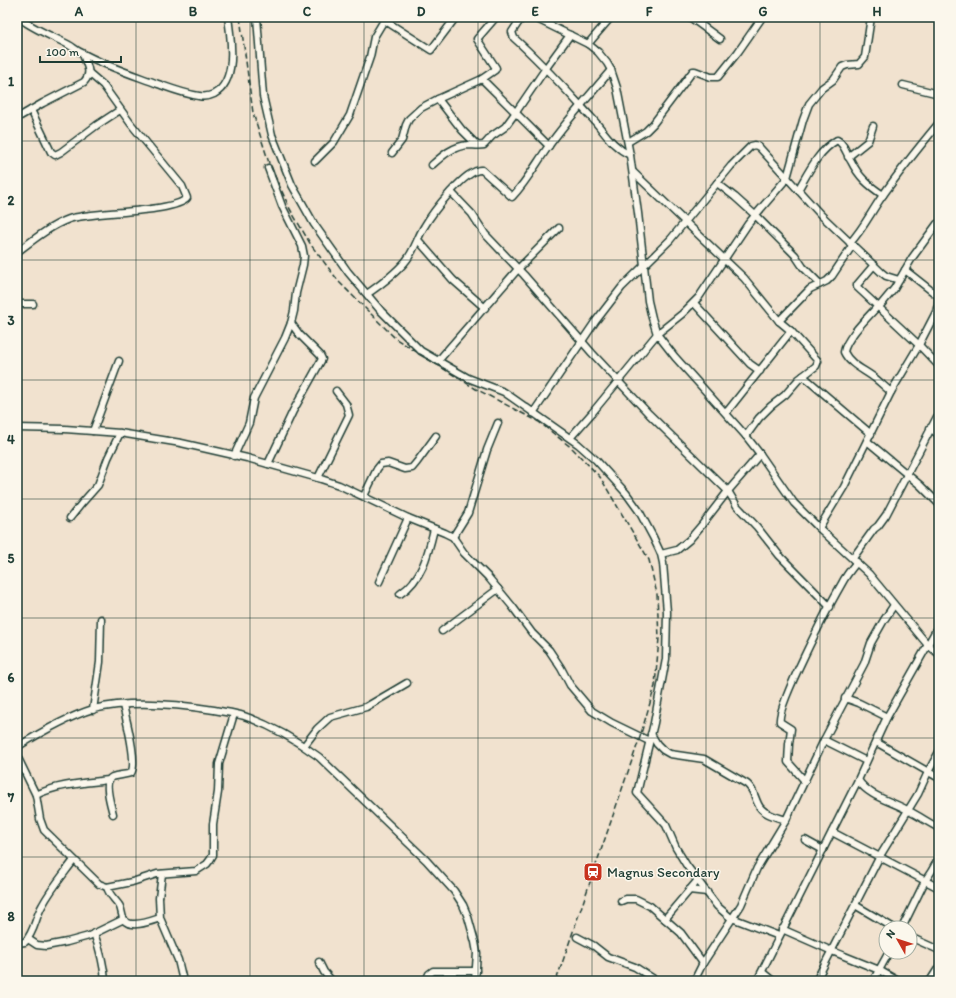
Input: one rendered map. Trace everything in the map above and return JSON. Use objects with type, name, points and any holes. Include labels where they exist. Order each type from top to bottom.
[{"type":"street","points":[[18,17],[27,24],[70,45],[83,54],[165,86],[201,97],[215,93],[222,87],[230,70],[232,51],[228,17]]},
{"type":"street","points":[[257,17],[263,96],[272,135],[292,185],[314,224],[344,266],[381,311],[421,351],[468,378],[504,392],[570,438],[596,460],[626,493],[639,511],[661,554],[667,612],[666,659],[651,734],[636,793],[666,825],[676,848],[687,866],[717,906],[732,918],[779,936]]},
{"type":"street","points":[[315,161],[334,142],[350,115],[370,57],[374,37],[385,19],[431,50],[456,17]]},
{"type":"street","points":[[392,153],[402,140],[406,125],[414,114],[421,108],[492,74],[496,68],[477,40],[496,17]]},
{"type":"street","points":[[522,17],[512,34],[546,68],[616,147],[630,155]]},
{"type":"street","points":[[534,17],[588,44],[598,52],[611,70],[617,88],[628,142],[633,172],[648,301],[657,334],[675,357],[746,436],[794,503],[818,528],[869,574],[927,644],[939,654]]},
{"type":"street","points":[[588,44],[611,17]]},
{"type":"street","points":[[690,17],[720,39]]},
{"type":"street","points":[[570,438],[657,334],[694,303],[707,287],[724,258],[755,215],[787,178],[791,159],[807,108],[822,88],[833,80],[842,67],[859,64],[862,61],[871,17]]},
{"type":"street","points":[[628,142],[646,131],[653,124],[693,71],[711,77],[718,77],[761,19]]},
{"type":"street","points":[[432,165],[442,156],[454,149],[466,145],[486,144],[492,136],[505,126],[516,112],[570,35]]},
{"type":"street","points":[[17,252],[50,229],[69,219],[160,207],[181,202],[187,198],[182,186],[130,124],[103,85],[89,73],[83,54]]},
{"type":"street","points":[[367,294],[384,282],[405,262],[428,220],[451,192],[468,176],[482,170],[491,176],[512,197],[529,177],[549,146],[580,106],[611,70]]},
{"type":"street","points":[[17,118],[84,82],[88,78],[89,73]]},
{"type":"street","points":[[482,80],[549,146]]},
{"type":"street","points":[[903,85],[939,94]]},
{"type":"street","points":[[438,99],[462,130],[477,145]]},
{"type":"street","points":[[31,110],[50,152],[55,155],[120,110]]},
{"type":"street","points":[[779,322],[805,293],[832,276],[883,195],[904,165],[939,123]]},
{"type":"street","points":[[848,157],[868,141],[872,126]]},
{"type":"street","points":[[798,190],[814,163],[822,153],[835,142],[840,141],[848,157],[865,182],[883,195]]},
{"type":"street","points":[[533,413],[595,322],[622,287],[670,240],[717,183],[751,146],[755,145],[759,147],[821,215],[851,245],[886,276],[899,280]]},
{"type":"street","points":[[234,456],[249,423],[254,398],[285,338],[291,323],[303,265],[303,250],[301,242],[282,206],[268,168]]},
{"type":"street","points":[[633,172],[744,278],[779,322],[791,331],[818,361],[816,366],[803,376],[759,418],[746,436]]},
{"type":"street","points":[[717,183],[755,215],[795,255],[803,267],[820,284]]},
{"type":"street","points":[[451,192],[472,214],[484,234],[518,269],[582,342],[649,414],[728,491],[738,506],[757,526],[780,555],[830,607]]},
{"type":"street","points":[[891,392],[875,378],[858,367],[846,356],[844,352],[847,342],[865,320],[879,307],[938,223]]},
{"type":"street","points":[[438,362],[518,269],[559,228]]},
{"type":"street","points":[[418,240],[453,280],[486,308]]},
{"type":"street","points":[[874,265],[857,287],[919,345],[939,366]]},
{"type":"street","points":[[905,270],[938,296]]},
{"type":"street","points":[[818,528],[844,487],[891,392],[919,345],[937,308],[939,286]]},
{"type":"street","points":[[694,303],[750,364],[760,371]]},
{"type":"street","points":[[17,304],[33,304]]},
{"type":"street","points":[[268,464],[293,411],[322,359],[291,323]]},
{"type":"street","points":[[726,413],[791,331]]},
{"type":"street","points":[[93,431],[119,361]]},
{"type":"street","points":[[803,376],[871,434]]},
{"type":"street","points":[[318,478],[349,416],[346,404],[336,391]]},
{"type":"street","points":[[805,781],[788,762],[791,728],[780,722],[792,683],[814,635],[841,584],[874,529],[886,515],[939,413]]},
{"type":"street","points":[[453,537],[468,513],[487,450],[498,423]]},
{"type":"street","points":[[17,428],[65,429],[120,433],[181,443],[268,464],[318,478],[364,496],[434,530],[453,537],[464,553],[478,566],[498,589],[532,633],[548,650],[561,668],[570,685],[592,711],[612,723],[649,741]]},
{"type":"street","points":[[930,428],[939,435]]},
{"type":"street","points":[[70,518],[98,485],[105,463],[120,433]]},
{"type":"street","points":[[364,496],[381,464],[388,463],[405,469],[412,468],[436,436]]},
{"type":"street","points":[[867,440],[920,485],[939,504]]},
{"type":"street","points":[[661,554],[677,550],[683,546],[702,526],[728,491],[760,454]]},
{"type":"street","points":[[379,582],[408,518]]},
{"type":"street","points":[[400,594],[408,589],[414,582],[425,564],[434,530]]},
{"type":"street","points":[[442,631],[498,589]]},
{"type":"street","points":[[694,981],[703,963],[741,905],[751,880],[786,820],[845,698],[864,664],[871,643],[894,605]]},
{"type":"street","points":[[93,710],[100,662],[101,619]]},
{"type":"street","points":[[757,981],[858,780],[887,717],[939,625]]},
{"type":"street","points":[[304,746],[317,729],[330,717],[366,707],[407,683]]},
{"type":"street","points":[[845,698],[860,703],[887,717]]},
{"type":"street","points":[[17,747],[75,716],[107,706],[164,704],[234,714],[259,722],[304,746],[318,756],[426,860],[454,891],[463,905],[472,930],[477,953],[475,981]]},
{"type":"street","points":[[36,795],[47,789],[58,786],[109,780],[112,777],[131,773],[134,768],[130,737],[123,705]]},
{"type":"street","points":[[17,756],[36,795],[40,819],[44,830],[98,884],[107,887],[125,884],[146,877],[162,874],[196,871],[207,864],[213,855],[213,824],[218,792],[219,764],[234,714]]},
{"type":"street","points":[[651,734],[657,744],[666,752],[677,756],[704,759],[748,784],[752,789],[762,811],[786,820]]},
{"type":"street","points":[[824,740],[866,761]]},
{"type":"street","points":[[876,742],[939,778]]},
{"type":"street","points":[[816,981],[880,856],[918,794],[939,752]]},
{"type":"street","points":[[109,780],[108,791],[113,814]]},
{"type":"street","points":[[858,780],[873,794],[908,810],[939,828]]},
{"type":"street","points":[[832,832],[939,888]]},
{"type":"street","points":[[805,840],[823,850]]},
{"type":"street","points":[[906,920],[924,881],[939,858]]},
{"type":"street","points":[[17,943],[22,943],[28,939],[32,933],[42,904],[74,860]]},
{"type":"street","points":[[162,874],[158,902],[160,918],[178,960],[183,981]]},
{"type":"street","points":[[665,919],[698,880]]},
{"type":"street","points":[[107,887],[110,894],[121,908],[124,919],[129,923],[140,924],[160,918]]},
{"type":"street","points":[[689,890],[707,892]]},
{"type":"street","points":[[621,902],[631,898],[639,900],[665,919],[681,933],[703,963]]},
{"type":"street","points":[[855,905],[880,920]]},
{"type":"street","points":[[28,939],[37,945],[46,946],[67,942],[94,933],[124,919]]},
{"type":"street","points":[[782,929],[879,970],[898,981]]},
{"type":"street","points":[[94,933],[102,954],[105,981]]},
{"type":"street","points":[[577,937],[594,946],[608,957],[635,967],[657,981]]},
{"type":"street","points":[[918,941],[939,950]]},
{"type":"street","points":[[873,981],[885,960]]},
{"type":"street","points":[[318,962],[332,981]]},
{"type":"street","points":[[930,981],[939,967]]},
{"type":"street","points":[[426,981],[429,974],[433,971],[476,971]]},
{"type":"street","points":[[762,972],[772,981]]},
{"type":"railway","points":[[240,17],[253,113],[269,163],[290,209],[311,245],[340,283],[396,339],[476,389],[539,422],[573,449],[600,477],[649,560],[657,594],[659,638],[655,686],[640,737],[556,981]]},
{"type":"place","name":"Magnus Secondary","points":[[593,872]]}]
